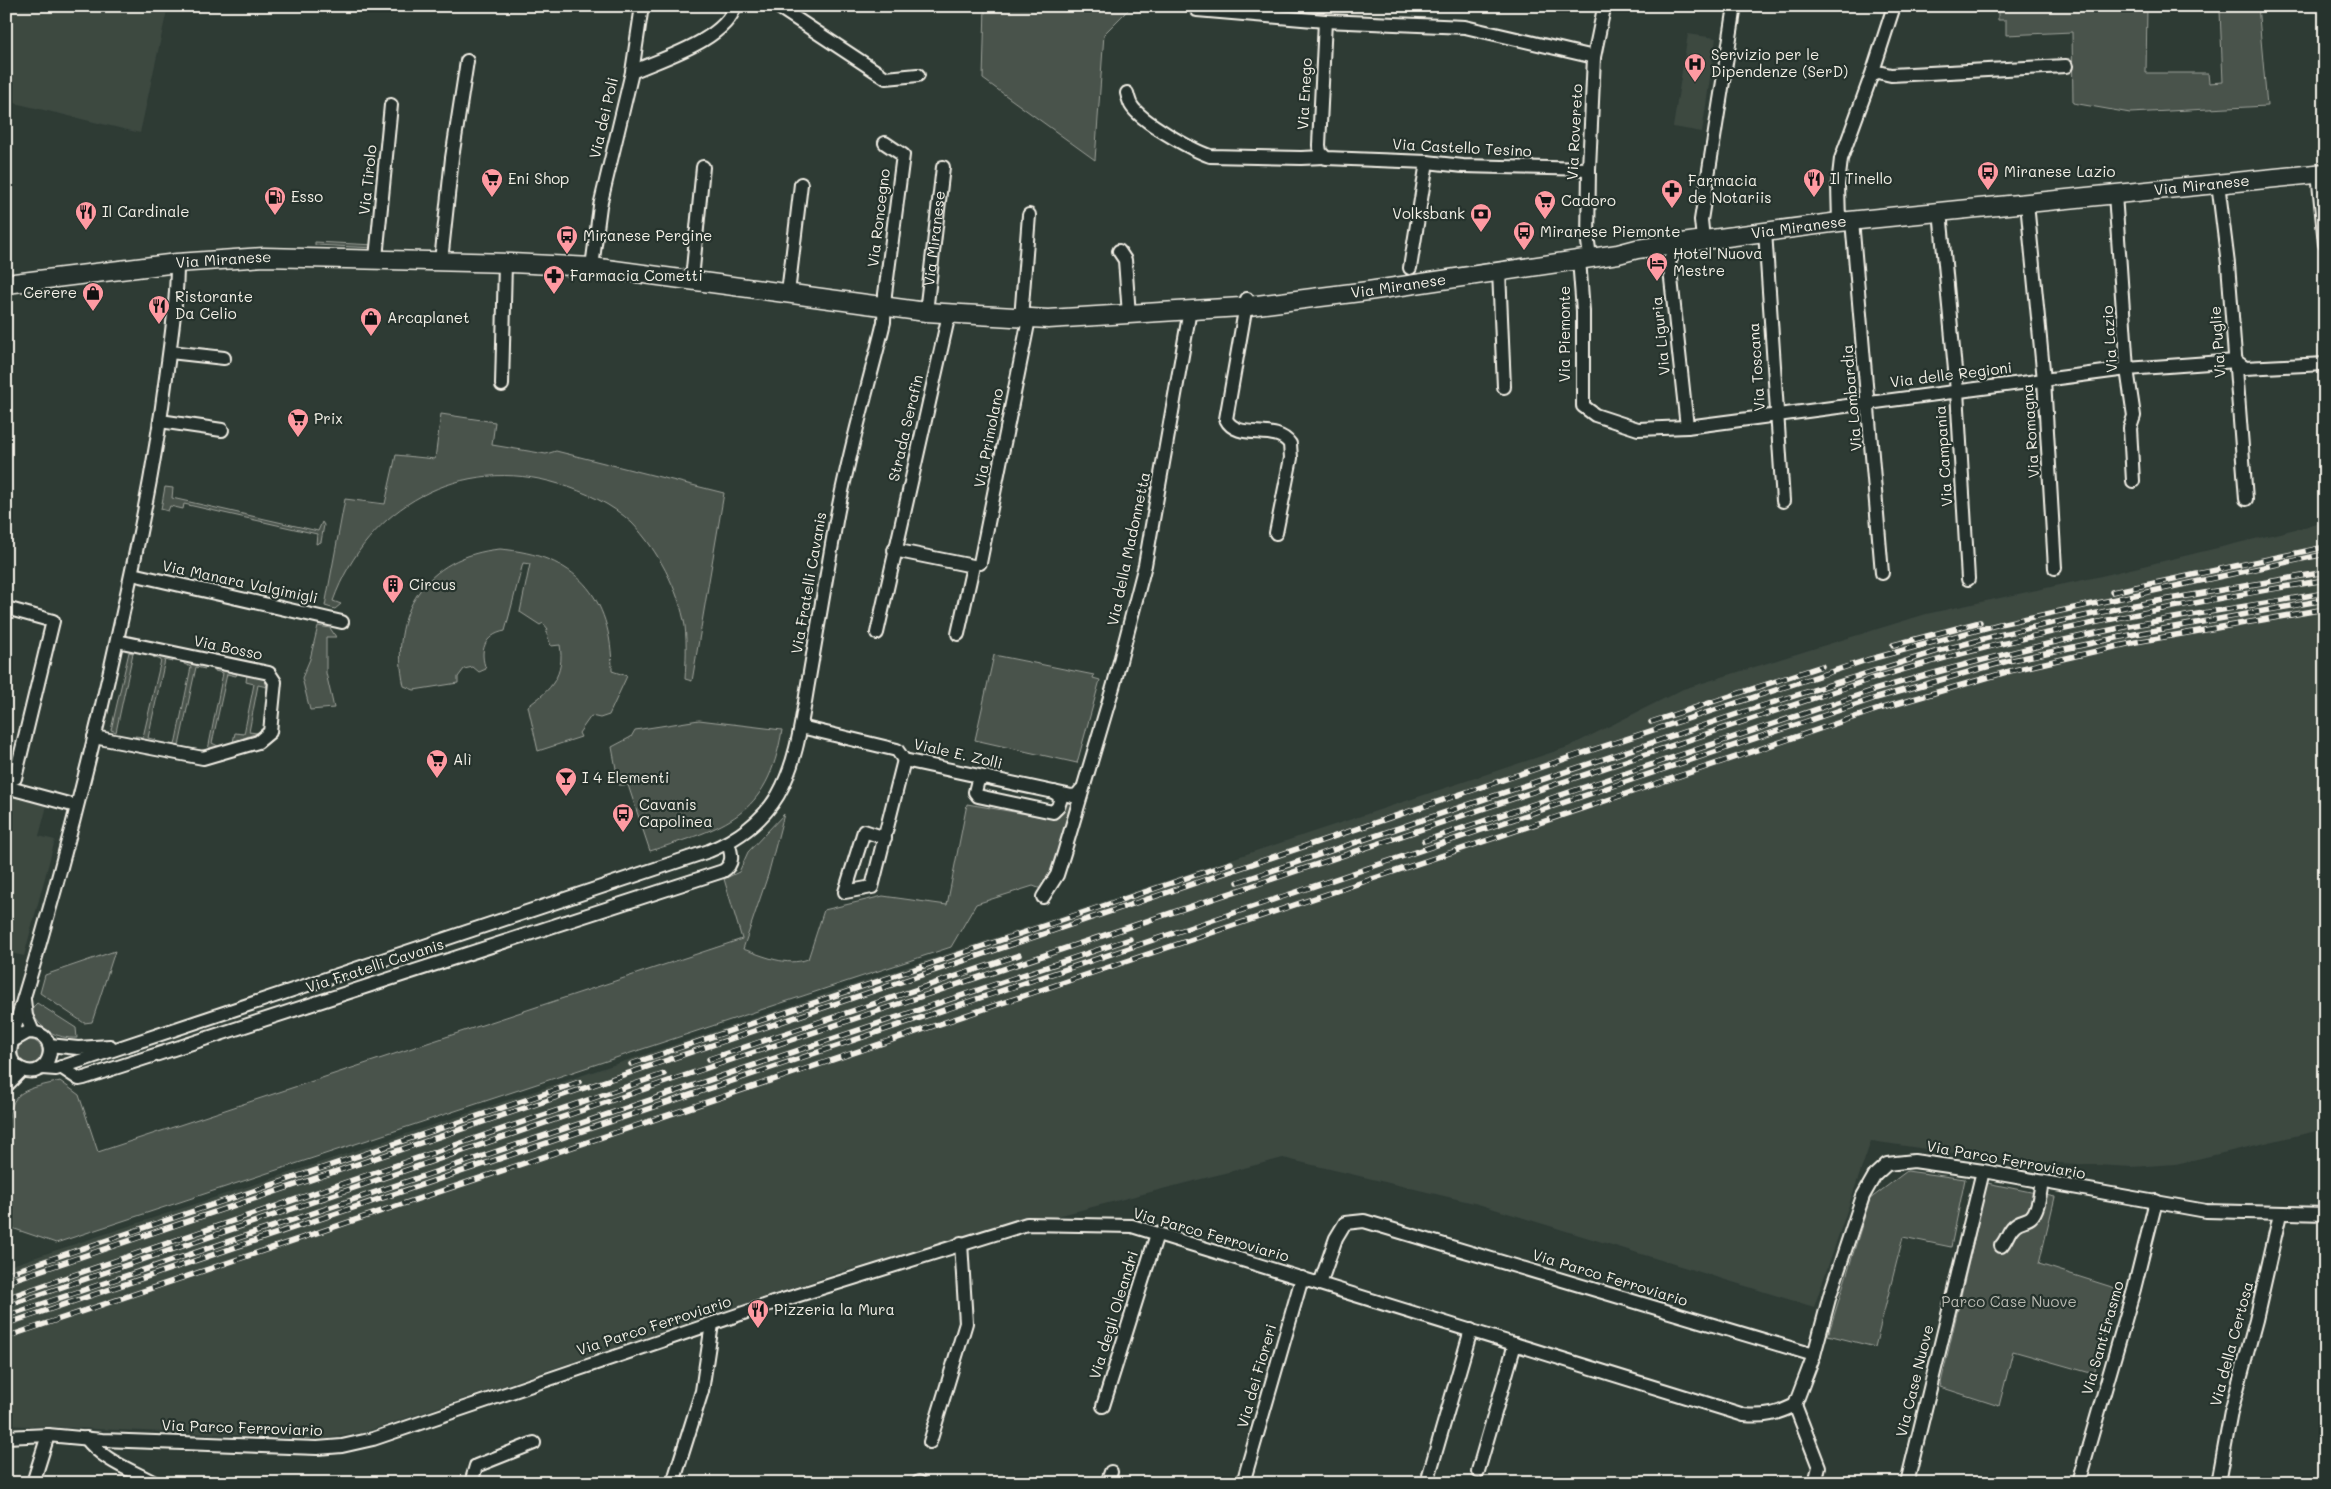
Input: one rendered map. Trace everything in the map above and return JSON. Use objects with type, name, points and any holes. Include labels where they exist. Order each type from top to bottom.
[{"type":"street","points":[[632,72],[642,6]]},
{"type":"street","name":"Via dei Poli","points":[[592,267],[600,206],[632,72],[695,44],[717,31],[734,12],[735,6]]},
{"type":"street","points":[[777,6],[886,78],[918,76]]},
{"type":"street","points":[[1703,239],[1703,211],[1735,6]]},
{"type":"street","name":"Via Lombardia","points":[[1882,573],[1869,402],[1838,172],[1894,6]]},
{"type":"street","name":"Via Rovereto","points":[[1577,255],[1589,169],[1594,57],[1604,8]]},
{"type":"street","points":[[1197,10],[1325,21],[1465,27],[1594,57]]},
{"type":"street","name":"Via Enego","points":[[1325,21],[1318,132],[1319,149],[1329,158]]},
{"type":"street","points":[[441,261],[452,158],[467,61]]},
{"type":"street","points":[[1873,71],[1890,75],[2066,66]]},
{"type":"street","name":"Via Castello Tesino","points":[[1127,93],[1131,106],[1153,125],[1203,154],[1224,158],[1329,158],[1428,162],[1463,166],[1589,169]]},
{"type":"street","name":"Via Tirolo","points":[[376,258],[391,105]]},
{"type":"street","name":"Via Roncegno","points":[[885,143],[903,155],[885,306]]},
{"type":"street","points":[[1368,291],[1378,286],[1407,280],[1411,271],[1428,162]]},
{"type":"street","points":[[692,279],[703,167]]},
{"type":"street","name":"Via Miranese","points":[[926,312],[943,167]]},
{"type":"street","points":[[2322,173],[2325,244]]},
{"type":"street","name":"Via Miranese","points":[[1246,303],[1368,291],[1444,273],[1499,264],[1577,255],[1617,247],[1637,249],[1846,221],[2322,173]]},
{"type":"street","name":"Via Puglie","points":[[2218,183],[2228,264],[2246,499]]},
{"type":"street","points":[[788,293],[801,184]]},
{"type":"street","name":"Via Lazio","points":[[2116,194],[2127,369],[2134,416],[2130,428],[2133,481]]},
{"type":"street","name":"Via Romagna","points":[[2027,203],[2044,380],[2056,568]]},
{"type":"street","name":"Via Campania","points":[[1940,211],[1957,391],[1968,579]]},
{"type":"street","points":[[1025,319],[1029,215]]},
{"type":"street","name":"Via Toscana","points":[[1765,231],[1783,501]]},
{"type":"street","name":"Via Liguria","points":[[1671,244],[1672,257],[1669,260],[1687,427]]},
{"type":"street","points":[[1119,251],[1126,260],[1130,315]]},
{"type":"street","name":"Via Piemonte","points":[[1577,255],[1583,312],[1582,399],[1584,408]]},
{"type":"street","name":"Via Miranese","points":[[6,284],[177,263],[264,258],[376,258],[592,267],[926,312],[1025,319],[1130,315],[1208,308],[1336,289],[1411,271]]},
{"type":"street","points":[[6,1086],[14,1068],[10,1047],[94,737],[152,479],[170,352],[177,263]]},
{"type":"street","points":[[502,385],[505,263]]},
{"type":"street","points":[[1499,264],[1504,387]]},
{"type":"street","points":[[1411,271],[1413,278],[1420,279],[1444,273]]},
{"type":"street","points":[[1246,303],[1226,419],[1234,427],[1281,435],[1290,444],[1291,458],[1276,533]]},
{"type":"street","name":"Via Fratelli Cavanis","points":[[42,1068],[61,1067],[536,910],[709,851],[728,843],[750,829],[777,796],[790,769],[801,727],[836,518],[884,322],[885,306]]},
{"type":"street","name":"Via della Madonnetta","points":[[1043,897],[1058,872],[1114,684],[1144,565],[1190,310]]},
{"type":"street","name":"Strada Serafin","points":[[877,633],[894,550],[949,314]]},
{"type":"street","name":"Via Primolano","points":[[980,563],[1025,319]]},
{"type":"street","points":[[170,352],[224,358]]},
{"type":"street","name":"Via delle Regioni","points":[[1584,408],[1595,415],[1638,429],[1687,427],[2127,369],[2236,361],[2245,368],[2325,364]]},
{"type":"street","points":[[160,421],[222,430]]},
{"type":"street","points":[[894,550],[973,566],[958,634]]},
{"type":"street","name":"Via Manara Valgimigli","points":[[132,574],[342,622]]},
{"type":"street","points":[[6,608],[53,621],[15,778],[6,775]]},
{"type":"street","name":"Via Bosso","points":[[94,737],[203,758],[258,742],[270,732],[275,682],[269,673],[117,641]]},
{"type":"street","name":"Viale E. Zolli","points":[[801,727],[896,750],[902,754],[904,760],[1072,796],[1078,795],[1082,790]]},
{"type":"street","points":[[886,838],[864,831],[845,892],[872,887],[886,838],[904,760]]},
{"type":"street","points":[[986,777],[978,780],[975,792],[978,796],[1053,812],[1058,807],[1061,798],[1054,792]]},
{"type":"street","points":[[6,788],[76,806]]},
{"type":"street","name":"Via Fratelli Cavanis","points":[[61,1067],[79,1079],[84,1078],[723,871],[728,866],[732,855],[728,843]]},
{"type":"street","points":[[702,877],[712,865],[709,851]]},
{"type":"street","points":[[24,998],[26,1016],[33,1032]]},
{"type":"street","points":[[10,1047],[23,1033],[33,1032],[41,1035],[49,1044],[50,1055],[42,1068],[36,1071],[14,1068]]},
{"type":"street","name":"Via Fratelli Cavanis","points":[[49,1044],[78,1048],[128,1045]]},
{"type":"street","name":"Via Parco Ferroviario","points":[[6,1437],[48,1435],[317,1448],[342,1446],[373,1439],[712,1324],[961,1243],[1027,1224],[1132,1226],[1744,1415],[1760,1417],[1775,1415],[1795,1405],[1814,1355],[1830,1295],[1863,1196],[1875,1175],[1887,1164],[1914,1161],[1983,1171],[2206,1211],[2325,1214]]},
{"type":"street","name":"Via Case Nuove","points":[[1907,1483],[1983,1171]]},
{"type":"street","points":[[2001,1246],[2007,1240],[2012,1227],[2019,1221],[2031,1217],[2036,1210],[2042,1182]]},
{"type":"street","name":"Via Sant'Erasmo","points":[[2078,1483],[2134,1289],[2156,1202]]},
{"type":"street","name":"Via della Certosa","points":[[2218,1483],[2231,1412],[2258,1311],[2280,1214]]},
{"type":"street","name":"Via Parco Ferroviario","points":[[1320,1284],[1336,1238],[1345,1223],[1364,1221],[1814,1355]]},
{"type":"street","name":"Via degli Oleandri","points":[[1103,1406],[1157,1234]]},
{"type":"street","points":[[930,1442],[966,1323],[961,1243]]},
{"type":"street","name":"Via dei Fioreri","points":[[1243,1483],[1302,1278]]},
{"type":"street","points":[[673,1483],[702,1391],[712,1324]]},
{"type":"street","points":[[1429,1476],[1471,1330]]},
{"type":"street","points":[[1478,1472],[1515,1344]]},
{"type":"street","points":[[1795,1405],[1819,1468],[1815,1483]]},
{"type":"street","points":[[33,1483],[48,1435]]},
{"type":"street","points":[[86,1438],[92,1447],[155,1483]]},
{"type":"street","points":[[471,1483],[476,1466],[534,1443]]},
{"type":"shaded area","points":[[6,6],[168,6],[140,133],[6,101]]},
{"type":"shaded area","name":"Servizio per le Dipendenze (SerD)","points":[[1688,34],[1716,38],[1702,132],[1673,127]]},
{"type":"shaded area","points":[[2325,522],[2325,1129],[2176,1164],[2132,1167],[2001,1160],[1871,1141],[1814,1307],[1478,1204],[1283,1158],[840,1272],[365,1432],[324,1439],[6,1425],[6,1267],[1568,747],[1683,689],[1926,614],[2097,577]]},
{"type":"shaded area","points":[[6,792],[48,802],[39,836],[55,840],[24,956],[6,952]]},
{"type":"green space","points":[[985,6],[1132,6],[1104,34],[1095,160],[983,79]]},
{"type":"green space","points":[[1998,6],[2147,7],[2146,73],[2208,73],[2209,83],[2223,82],[2220,11],[2241,6],[2258,6],[2267,106],[2130,113],[2073,103],[2072,32],[2006,35],[2006,20],[1998,20]]},
{"type":"green space","points":[[315,242],[375,245],[375,248],[315,245]]},
{"type":"green space","points":[[441,414],[495,422],[492,445],[546,454],[556,451],[724,493],[692,681],[685,679],[686,633],[678,598],[666,571],[650,545],[632,523],[616,510],[598,499],[559,484],[523,477],[487,476],[453,483],[422,496],[394,514],[369,538],[348,567],[333,601],[341,604],[335,609],[325,606],[345,499],[385,504],[396,455],[435,459]]},
{"type":"green space","points":[[165,487],[173,488],[172,498],[318,531],[322,522],[324,525],[321,542],[316,544],[317,534],[184,504],[183,509],[170,506],[168,511],[161,509]]},
{"type":"green space","points":[[500,549],[526,553],[549,560],[568,570],[584,584],[596,601],[605,621],[610,644],[612,671],[627,676],[609,715],[600,718],[591,716],[579,733],[581,737],[538,751],[528,706],[550,688],[558,673],[561,656],[560,645],[551,646],[546,632],[548,629],[543,623],[540,625],[520,612],[530,564],[523,563],[505,631],[492,636],[485,645],[483,656],[486,669],[479,672],[473,667],[464,669],[458,677],[458,683],[414,690],[404,686],[400,660],[402,635],[408,613],[418,593],[433,576],[452,563],[474,554]]},
{"type":"green space","points":[[318,626],[330,628],[336,637],[326,637],[326,673],[334,708],[310,710],[302,678],[310,659]]},
{"type":"green space","points":[[129,652],[133,653],[116,732],[111,730]]},
{"type":"green space","points":[[154,655],[172,658],[173,662],[165,660],[148,738],[156,740],[154,743],[137,739],[135,736],[143,737],[161,660],[153,657]]},
{"type":"green space","points":[[994,655],[1094,675],[1093,678],[1100,680],[1077,763],[975,740]]},
{"type":"green space","points":[[185,661],[206,665],[205,669],[196,667],[179,746],[188,748],[187,750],[166,744],[175,745],[191,667],[184,664]]},
{"type":"green space","points":[[215,668],[237,673],[236,676],[227,674],[212,743],[220,747],[201,754],[199,750],[208,750],[223,673],[215,671]]},
{"type":"green space","points":[[247,674],[264,678],[267,687],[258,685],[249,732],[257,733],[233,742],[235,733],[244,734],[254,684],[246,682]]},
{"type":"green space","points":[[699,720],[782,730],[775,759],[766,782],[754,800],[739,814],[721,825],[700,834],[650,851],[628,785],[619,785],[612,747],[631,737],[635,730]]},
{"type":"green space","points":[[1065,802],[1072,804],[1073,808],[1058,863],[1044,890],[1033,886],[976,904],[951,947],[56,1243],[6,1226],[5,1158],[8,1121],[17,1097],[26,1091],[60,1081],[79,1095],[98,1152],[742,939],[724,879],[739,872],[748,852],[784,814],[768,875],[743,949],[783,961],[792,962],[808,959],[824,910],[883,896],[947,905],[967,804],[1056,819]]},
{"type":"green space","points":[[115,951],[92,1022],[84,1023],[40,993],[45,975]]},
{"type":"green space","points":[[37,1003],[76,1028],[77,1038],[62,1037],[43,1027],[31,1009]]},
{"type":"green space","points":[[30,1040],[35,1041],[41,1047],[41,1057],[35,1063],[30,1064],[25,1063],[19,1057],[18,1052],[19,1047],[25,1041]]},
{"type":"green space","points":[[1907,1171],[1965,1179],[1951,1247],[1903,1237],[1875,1347],[1828,1335],[1870,1199]]},
{"type":"green space","name":"Parco Case Nuove","points":[[1987,1183],[2055,1197],[2039,1264],[2118,1289],[2094,1374],[2013,1351],[1999,1406],[1940,1387]]},
{"type":"railway","points":[[2112,592],[2325,547]]},
{"type":"railway","points":[[6,1282],[1586,752],[1867,660],[2000,624],[2325,554]]},
{"type":"railway","points":[[1238,882],[1749,710],[1938,651],[2003,634],[2129,606],[2325,572]]},
{"type":"railway","points":[[6,1306],[698,1071],[1871,679],[1983,648],[2096,622],[2325,580]]},
{"type":"railway","points":[[1424,841],[1874,690],[1939,672],[2036,646],[2135,625],[2325,593]]},
{"type":"railway","points":[[6,1324],[1876,698],[2008,661],[2135,634],[2325,600]]},
{"type":"railway","points":[[6,1337],[1879,709],[2010,671],[2136,642],[2325,609]]},
{"type":"railway","points":[[1893,645],[1980,622]]},
{"type":"railway","points":[[1651,722],[1822,666]]},
{"type":"railway","points":[[631,1064],[1231,863]]},
{"type":"railway","points":[[6,1316],[1130,939]]},
{"type":"railway","points":[[709,1059],[1019,955]]},
{"type":"railway","points":[[6,1298],[664,1074]]},
{"type":"railway","points":[[6,1274],[579,1082]]},
{"type":"place","name":"Servizio per le Dipendenze (SerD)","points":[[1695,83]]},
{"type":"place","name":"Miranese Lazio","points":[[1988,191]]},
{"type":"place","name":"Eni Shop","points":[[492,198]]},
{"type":"place","name":"Il Tinello","points":[[1814,198]]},
{"type":"place","name":"Farmacia de Notariis","points":[[1672,209]]},
{"type":"place","name":"Esso","points":[[275,216]]},
{"type":"place","name":"Cadoro","points":[[1545,220]]},
{"type":"place","name":"Il Cardinale","points":[[86,231]]},
{"type":"place","name":"Volksbank","points":[[1481,233]]},
{"type":"place","name":"Miranese Piemonte","points":[[1524,251]]},
{"type":"place","name":"Miranese Pergine","points":[[567,255]]},
{"type":"place","name":"Hotel Nuova Mestre","points":[[1657,282]]},
{"type":"place","name":"Farmacia Cometti","points":[[554,295]]},
{"type":"place","name":"Cerere","points":[[93,312]]},
{"type":"place","name":"Ristorante Da Celio","points":[[159,325]]},
{"type":"place","name":"Arcaplanet","points":[[371,337]]},
{"type":"place","name":"Prix","points":[[298,438]]},
{"type":"place","name":"Circus","points":[[393,604]]},
{"type":"place","name":"Alì","points":[[437,779]]},
{"type":"place","name":"I 4 Elementi","points":[[566,797]]},
{"type":"place","name":"Cavanis Capolinea","points":[[623,833]]},
{"type":"place","name":"Pizzeria la Mura","points":[[758,1329]]}]
